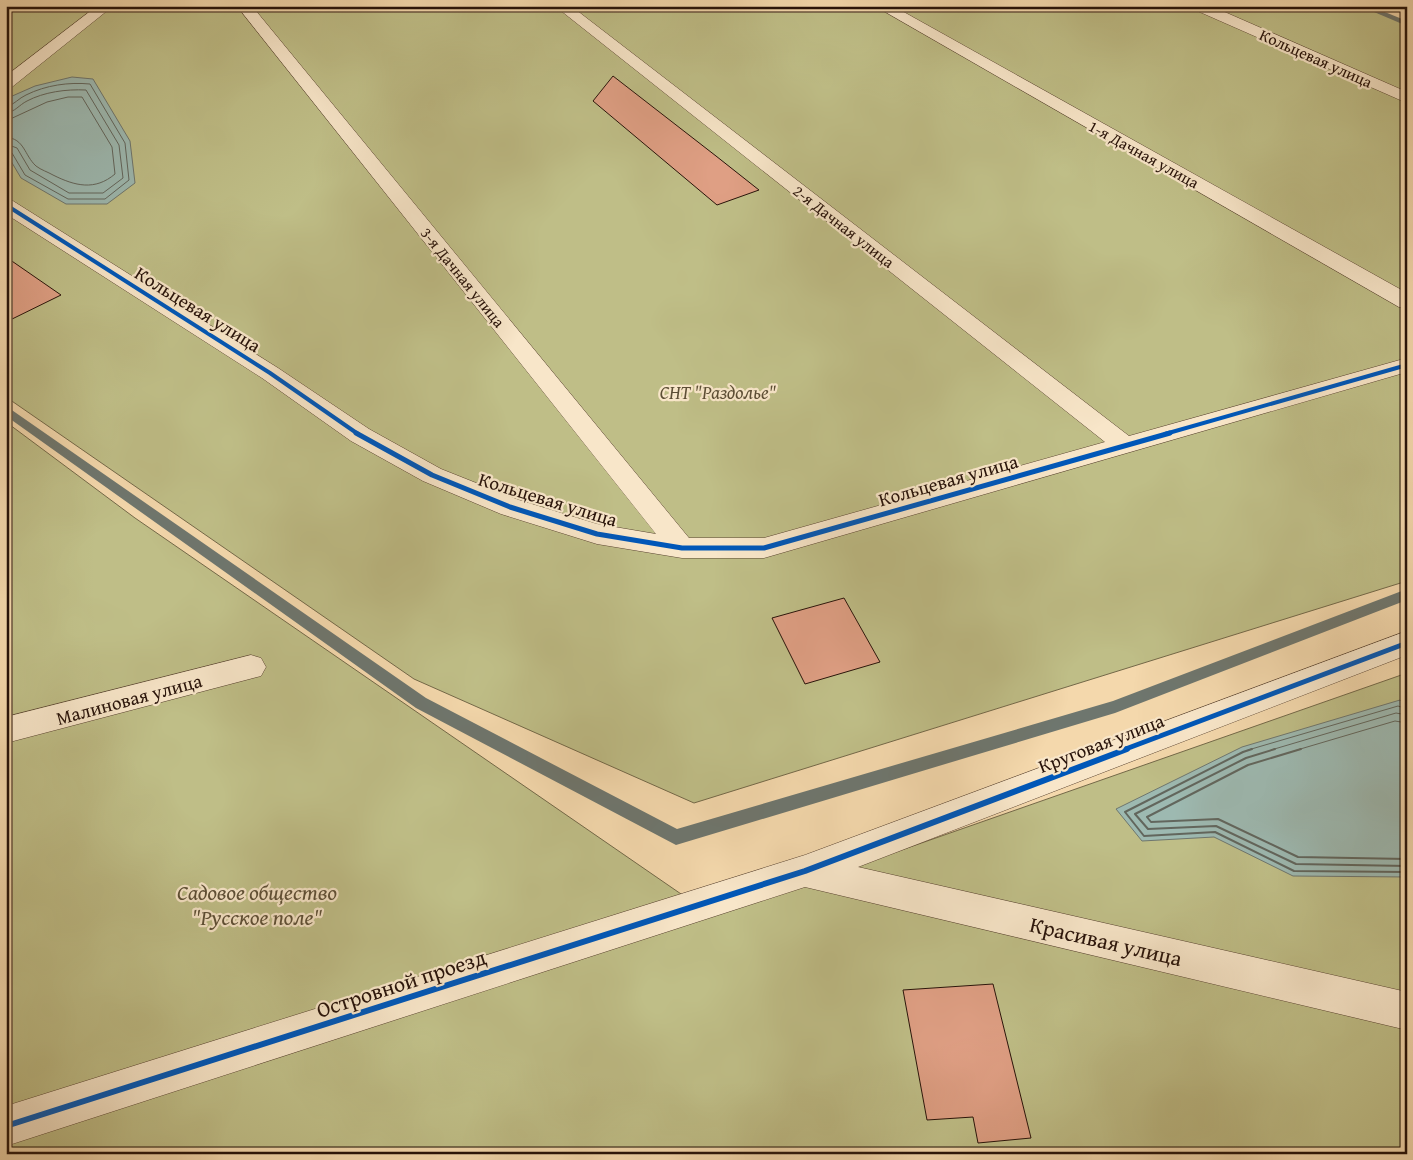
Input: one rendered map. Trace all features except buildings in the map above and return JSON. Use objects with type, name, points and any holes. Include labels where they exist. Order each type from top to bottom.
[{"type":"street","points":[[6,84],[106,6]]},
{"type":"street","name":"3-я Дачная улица","points":[[244,6],[682,548]]},
{"type":"street","name":"2-я Дачная улица","points":[[562,6],[1126,446]]},
{"type":"street","name":"1-я Дачная улица","points":[[882,6],[1407,302]]},
{"type":"street","name":"Кольцевая улица","points":[[1198,6],[1407,98]]},
{"type":"street","name":"Кольцевая улица","points":[[6,205],[270,373],[360,435],[432,475],[510,507],[597,534],[682,548],[764,548],[1407,365]]},
{"type":"street","name":"Круговая улица","points":[[805,871],[1407,643]]},
{"type":"street","name":"Малиновая улица","points":[[6,730],[251,667]]},
{"type":"street","name":"Красивая улица","points":[[805,871],[1407,1011]]},
{"type":"street","name":"Островной проезд","points":[[6,1126],[805,871]]},
{"type":"green space","name":"СНТ \"Раздолье\"","points":[[6,6],[1361,6],[1407,24],[1407,581],[694,803],[414,679],[6,397]]},
{"type":"green space","name":"Садовое общество \"Русское поле\"","points":[[6,422],[135,518],[713,916],[1407,673],[1407,1154],[6,1154]]},
{"type":"water","points":[[72,77],[93,79],[130,141],[135,183],[107,204],[66,204],[21,178],[8,156],[6,112],[10,97],[35,86]]},
{"type":"water","points":[[1400,700],[1407,706],[1407,877],[1293,876],[1214,837],[1142,841],[1116,809],[1242,747]]},
{"type":"waterway","points":[[1363,6],[1407,24]]},
{"type":"waterway","points":[[6,410],[421,703],[676,837],[1115,707],[1407,594]]},
{"type":"cycle path","points":[[6,205],[270,373],[360,435],[432,475],[510,507],[597,534],[682,548],[764,548],[1407,365]]},
{"type":"cycle path","points":[[6,1126],[805,871],[1407,643]]}]
